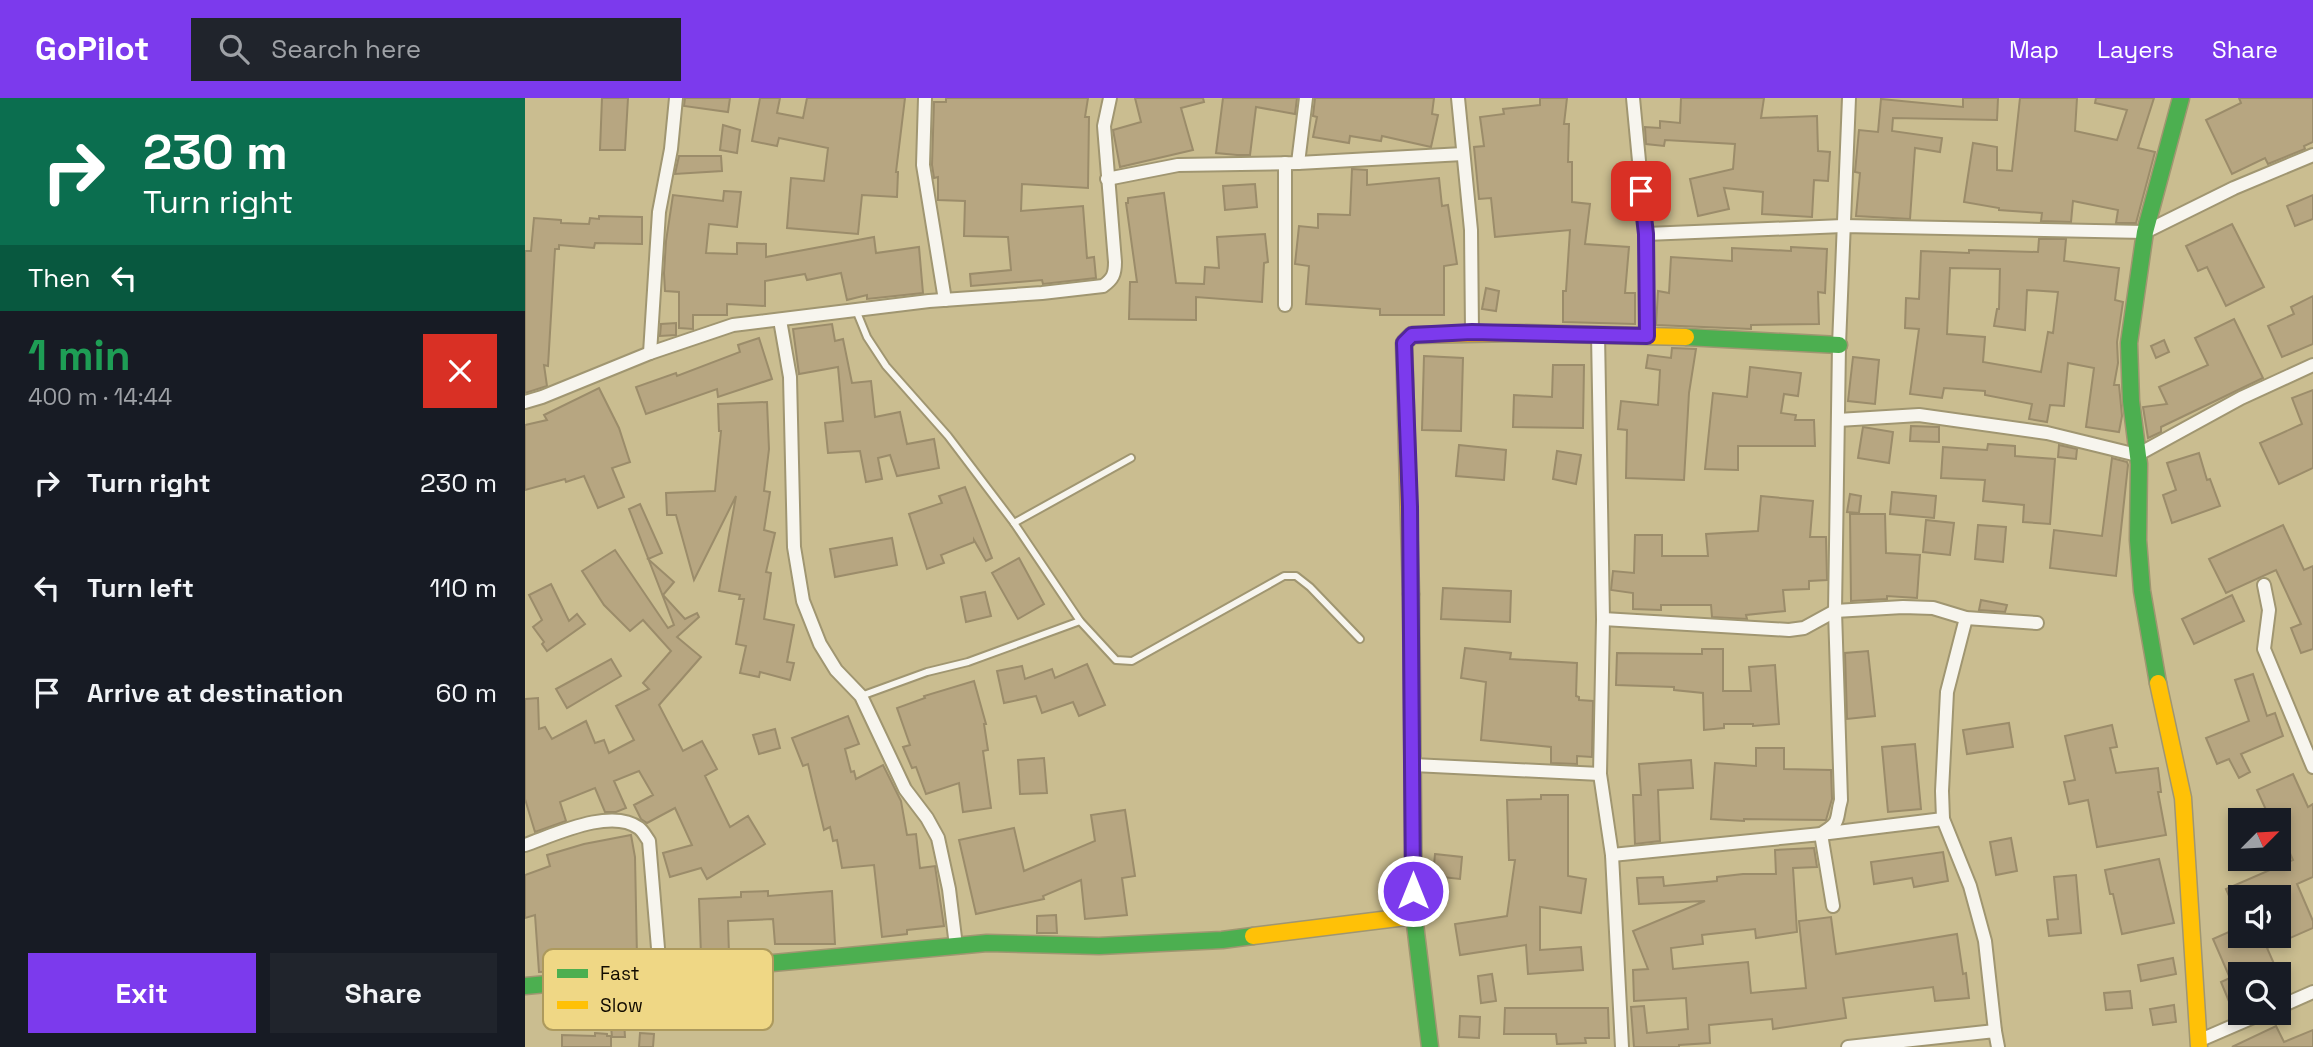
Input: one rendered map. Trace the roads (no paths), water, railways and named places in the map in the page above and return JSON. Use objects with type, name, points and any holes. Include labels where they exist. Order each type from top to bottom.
[{"type":"street","points":[[650,353],[659,212],[671,149],[676,98]]},
{"type":"street","points":[[925,98],[923,165],[945,300]]},
{"type":"street","points":[[525,402],[650,353],[733,325],[856,309],[1103,286],[1111,281],[1115,273],[1104,126],[1110,98]]},
{"type":"street","points":[[1285,305],[1291,163],[1306,98]]},
{"type":"street","points":[[1458,98],[1471,230],[1472,332]]},
{"type":"street","points":[[1633,98],[1646,234],[1647,336]]},
{"type":"street","points":[[1821,834],[1833,827],[1839,819],[1841,800],[1835,611],[1839,345],[1849,98]]},
{"type":"street","points":[[2181,98],[2145,232],[2129,343],[2131,401],[2139,464],[2138,540],[2142,592],[2156,673],[2183,798],[2199,1044],[2238,1025]]},
{"type":"street","points":[[1107,179],[1178,165],[1463,155]]},
{"type":"street","points":[[1646,234],[1843,226],[2145,232],[2234,188],[2313,155]]},
{"type":"street","points":[[781,320],[790,377],[794,547],[803,601],[820,644],[836,670],[861,696],[905,789],[938,838],[949,889],[956,946]]},
{"type":"street","points":[[1430,1047],[1414,916],[1410,507],[1404,343],[1412,335],[1472,332],[1598,334],[1839,345]]},
{"type":"street","points":[[1598,334],[1603,618],[1600,774],[1612,855],[1622,1047]]},
{"type":"street","points":[[1838,420],[1919,415],[2047,433],[2137,455],[2241,398],[2313,365]]},
{"type":"street","points":[[2264,585],[2269,610],[2264,649],[2313,767]]},
{"type":"street","points":[[1603,618],[1789,630],[1804,628],[1835,611],[1903,607],[1933,608],[1966,618],[2037,623]]},
{"type":"street","points":[[1966,618],[1947,692],[1943,819],[1970,886],[1985,941],[1998,1047]]},
{"type":"street","points":[[1413,765],[1600,774]]},
{"type":"street","points":[[1612,855],[1943,819]]},
{"type":"street","points":[[525,845],[593,821],[624,821],[640,828],[649,841],[658,949]]},
{"type":"street","points":[[1821,834],[1833,906]]},
{"type":"street","points":[[773,962],[987,943],[1099,946],[1222,940],[1414,916]]},
{"type":"street","points":[[525,986],[543,984]]},
{"type":"street","points":[[2291,1002],[2313,992]]},
{"type":"street","points":[[1848,1047],[1995,1031]]},
{"type":"lane","points":[[856,309],[867,337],[886,366],[948,436],[1014,523],[1080,621],[1116,660],[1132,662],[1284,576],[1296,576],[1310,587],[1360,639]]},
{"type":"lane","points":[[1014,523],[1131,458]]},
{"type":"lane","points":[[861,696],[927,672],[968,662],[1080,621]]}]
